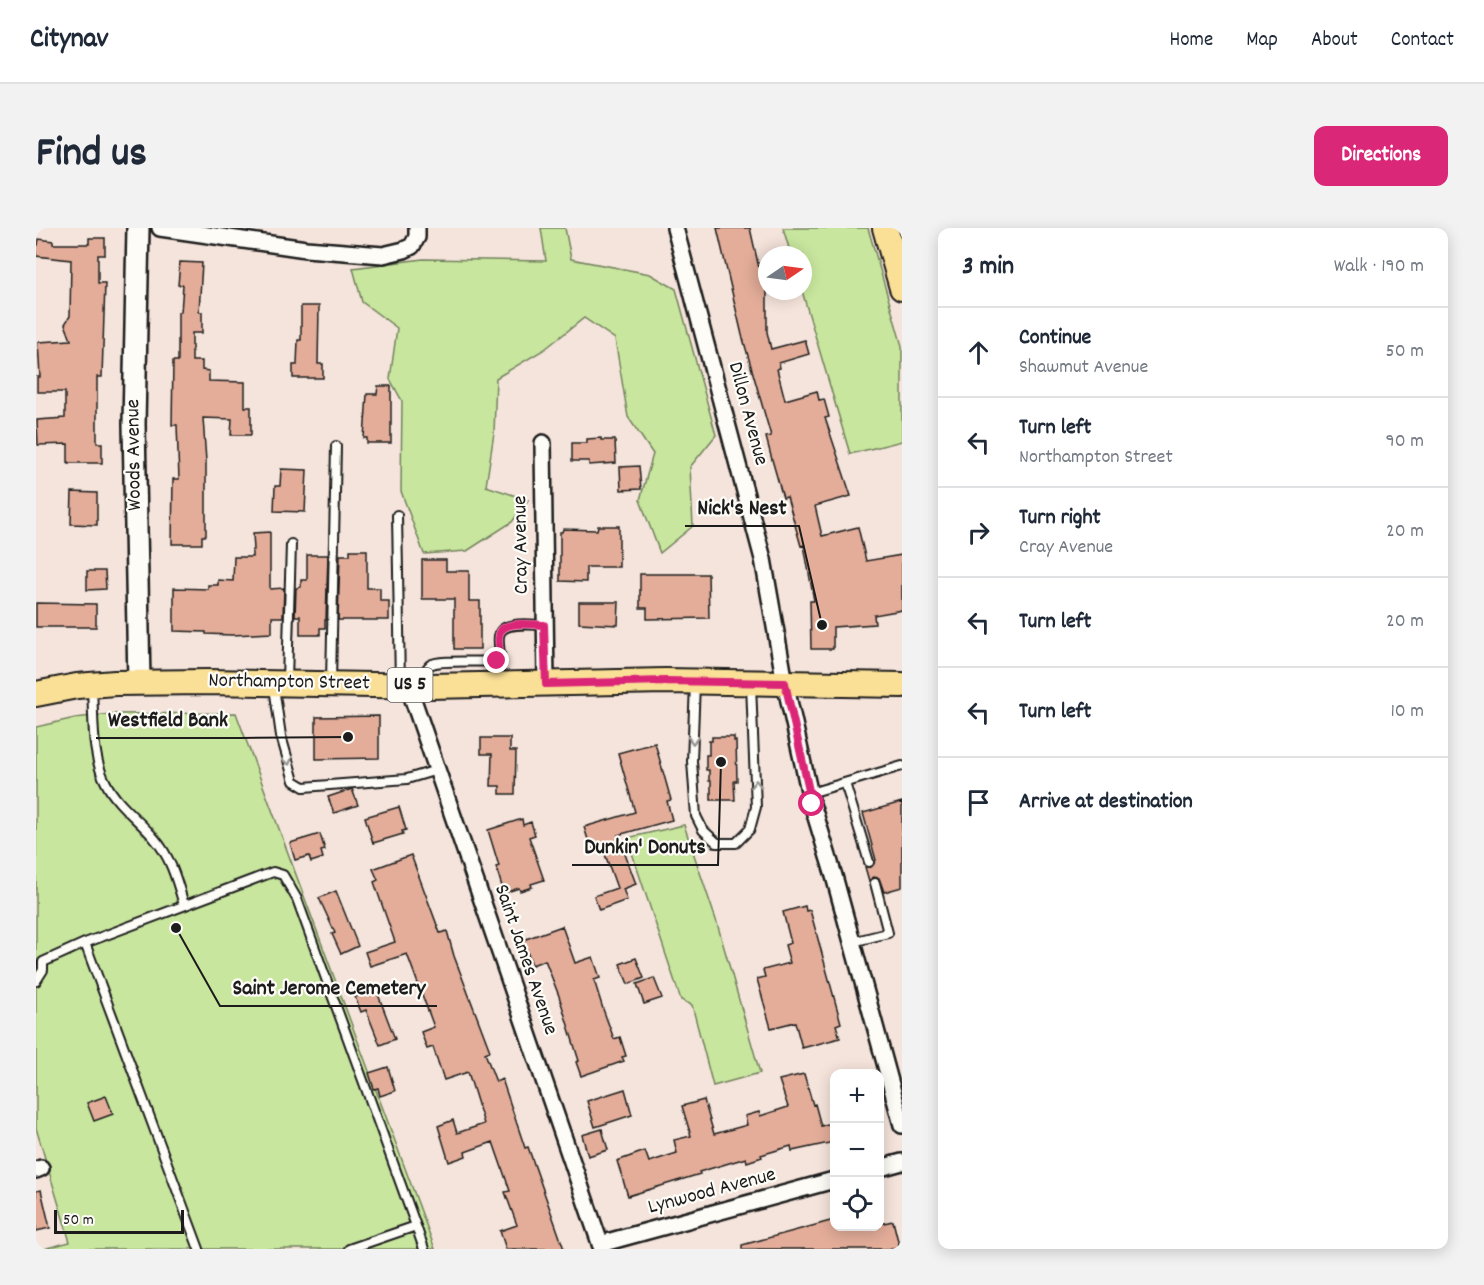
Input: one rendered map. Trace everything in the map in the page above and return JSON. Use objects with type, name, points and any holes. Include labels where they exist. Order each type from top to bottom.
[{"type":"main road","points":[[885,228],[902,288]]},
{"type":"main road","name":"Northampton Street","points":[[36,694],[92,684],[139,682],[411,685],[695,682],[902,685]]},
{"type":"street","name":"Woods Avenue","points":[[138,228],[134,424],[139,682]]},
{"type":"street","points":[[160,228],[306,249],[383,255],[404,250],[416,236]]},
{"type":"street","name":"Dillon Avenue","points":[[675,228],[763,559],[785,683],[810,793],[902,1125]]},
{"type":"street","name":"Cray Avenue","points":[[543,443],[546,684]]},
{"type":"street","name":"Saint James Avenue","points":[[411,685],[437,770],[601,1246]]},
{"type":"street","points":[[884,1167],[902,1162]]},
{"type":"street","name":"Lynwood Avenue","points":[[601,1246],[830,1181]]},
{"type":"lane","points":[[331,684],[336,446]]},
{"type":"lane","points":[[397,515],[411,685]]},
{"type":"lane","points":[[291,544],[280,683],[281,736],[294,781],[304,787],[407,779],[437,770]]},
{"type":"lane","points":[[411,685],[431,664],[497,661],[500,657],[499,635],[507,626],[544,625]]},
{"type":"lane","points":[[695,682],[692,761],[696,816],[703,830],[717,843],[736,843],[750,830],[756,807],[750,683]]},
{"type":"lane","points":[[92,684],[97,750],[106,783],[127,811],[162,847],[175,873],[184,904]]},
{"type":"lane","points":[[810,793],[902,766]]},
{"type":"lane","points":[[845,783],[869,862]]},
{"type":"lane","points":[[36,981],[43,970],[40,963],[184,904],[273,872],[279,872],[287,878],[297,898],[424,1249]]},
{"type":"lane","points":[[852,942],[888,933],[875,883]]},
{"type":"lane","points":[[85,943],[200,1249]]},
{"type":"lane","points":[[349,1249],[416,1226]]},
{"type":"green space","points":[[541,228],[565,228],[571,259],[650,274],[676,289],[716,435],[690,467],[693,526],[660,553],[640,500],[653,454],[628,417],[615,339],[584,318],[545,349],[496,378],[494,433],[486,486],[528,500],[512,522],[467,551],[424,554],[401,491],[402,401],[390,379],[397,328],[362,302],[353,268],[423,259],[546,261]]},
{"type":"green space","points":[[783,228],[868,228],[902,346],[902,441],[850,454],[805,300],[812,300],[812,246],[788,246]]},
{"type":"green space","points":[[236,713],[435,1249],[43,1249],[70,1242],[36,1128],[36,727],[75,718],[111,714]]},
{"type":"green space","points":[[684,825],[717,923],[760,1073],[713,1086],[692,1005],[681,1000],[627,838]]},
{"type":"building","points":[[717,228],[750,228],[758,264],[758,300],[767,300],[767,332],[771,349],[805,340],[809,354],[779,363],[780,368],[777,369],[785,400],[817,391],[819,400],[824,399],[829,417],[825,418],[851,496],[815,506],[822,536],[858,527],[866,561],[902,555],[902,610],[874,615],[875,624],[833,627],[833,649],[811,649],[810,601],[814,601],[804,545],[801,546],[787,497],[783,498],[766,437],[771,436],[742,335]]},
{"type":"building","points":[[89,238],[105,238],[105,255],[98,255],[98,283],[105,283],[102,377],[97,377],[97,443],[102,443],[102,463],[68,463],[68,444],[38,445],[37,420],[65,418],[65,392],[37,392],[37,377],[40,377],[38,342],[71,340],[65,324],[70,316],[71,260],[36,256],[36,245],[39,239],[53,241],[53,244],[89,244]]},
{"type":"building","points":[[180,262],[202,263],[199,312],[202,312],[202,333],[192,333],[192,361],[202,361],[202,370],[209,371],[209,381],[245,382],[245,407],[251,407],[251,435],[231,435],[232,419],[203,418],[206,461],[206,536],[202,536],[202,544],[172,544],[173,479],[179,479],[177,425],[172,425],[173,361],[178,361],[178,312],[181,312],[183,285],[178,285]]},
{"type":"building","points":[[301,306],[319,306],[318,364],[323,364],[323,378],[293,378],[293,365],[297,365],[298,340],[301,340]]},
{"type":"building","points":[[378,386],[391,386],[391,443],[367,443],[367,438],[364,438],[367,394],[377,394]]},
{"type":"building","points":[[601,438],[601,440],[615,440],[616,463],[589,465],[589,461],[572,461],[572,443],[587,443],[587,439]]},
{"type":"building","points":[[639,466],[641,489],[621,490],[620,467]]},
{"type":"building","points":[[281,469],[307,470],[305,512],[274,511],[275,486],[280,486]]},
{"type":"building","points":[[72,492],[97,493],[97,525],[71,524]]},
{"type":"building","points":[[598,526],[619,526],[619,567],[586,567],[586,582],[560,581],[560,532],[563,529],[597,530]]},
{"type":"building","points":[[270,532],[270,589],[284,588],[283,617],[272,617],[272,633],[232,635],[174,631],[174,588],[208,589],[208,585],[218,585],[218,580],[233,581],[234,557],[252,557],[253,533]]},
{"type":"building","points":[[350,550],[367,550],[367,588],[380,588],[380,601],[389,601],[389,620],[338,620],[340,555],[350,555]]},
{"type":"building","points":[[307,555],[328,555],[326,620],[325,628],[320,628],[320,635],[300,635],[300,616],[295,616],[296,588],[301,587],[301,580],[307,580]]},
{"type":"building","points":[[422,560],[446,560],[446,571],[469,571],[469,601],[480,601],[480,649],[454,649],[454,599],[422,599]]},
{"type":"building","points":[[87,571],[105,571],[106,589],[87,590]]},
{"type":"building","points":[[640,574],[708,574],[709,618],[647,619],[647,608],[640,608]]},
{"type":"building","points":[[579,602],[619,602],[618,625],[579,623]]},
{"type":"building","points":[[36,603],[96,604],[96,627],[36,627]]},
{"type":"building","points":[[379,716],[379,758],[316,759],[316,717]]},
{"type":"building","points":[[712,737],[734,737],[736,741],[735,800],[711,800],[711,781],[709,781],[709,770],[706,770],[706,755],[709,755],[709,741],[712,741]]},
{"type":"building","points":[[481,738],[510,738],[510,751],[516,751],[515,794],[500,794],[500,786],[491,786],[492,754],[481,754]]},
{"type":"building","points":[[655,743],[671,800],[667,801],[672,820],[618,835],[636,884],[623,889],[627,900],[599,910],[594,896],[617,888],[602,846],[591,849],[584,827],[635,812],[618,753]]},
{"type":"building","points":[[352,789],[358,805],[334,813],[328,797]]},
{"type":"building","points":[[902,802],[902,887],[884,892],[879,878],[873,877],[869,881],[865,867],[871,867],[876,860],[863,813]]},
{"type":"building","points":[[399,807],[406,830],[402,831],[403,834],[373,843],[365,817]]},
{"type":"building","points":[[522,819],[523,825],[531,822],[535,835],[529,837],[544,880],[520,891],[519,888],[504,893],[496,867],[499,866],[488,830]]},
{"type":"building","points":[[320,834],[325,850],[321,851],[323,858],[311,862],[309,856],[295,860],[290,843]]},
{"type":"building","points":[[411,855],[440,933],[447,931],[454,956],[490,1051],[485,1053],[496,1082],[502,1079],[525,1148],[528,1147],[564,1249],[506,1249],[500,1231],[517,1225],[505,1192],[510,1191],[493,1142],[465,1152],[466,1156],[449,1162],[438,1126],[453,1120],[457,1133],[484,1124],[468,1072],[444,1080],[433,1047],[427,1049],[421,1032],[434,1027],[407,954],[370,966],[365,952],[395,942],[374,882],[378,880],[373,869]]},
{"type":"building","points":[[336,891],[358,946],[341,954],[332,934],[335,933],[319,898]]},
{"type":"building","points":[[805,906],[806,911],[810,910],[841,1023],[836,1025],[840,1038],[802,1048],[795,1022],[771,1028],[757,979],[765,977],[763,970],[790,963],[785,945],[791,943],[783,912]]},
{"type":"building","points":[[562,926],[575,963],[593,957],[600,978],[594,980],[603,1009],[614,1039],[620,1037],[626,1056],[622,1057],[624,1061],[581,1076],[576,1062],[579,1061],[559,996],[545,960],[532,965],[523,940]]},
{"type":"building","points":[[636,958],[644,978],[628,984],[620,964]]},
{"type":"building","points":[[654,978],[662,998],[644,1004],[637,984]]},
{"type":"building","points":[[376,989],[395,1039],[380,1045],[366,1010],[361,1012],[355,997]]},
{"type":"building","points":[[388,1067],[395,1091],[380,1096],[378,1088],[374,1089],[369,1073]]},
{"type":"building","points":[[804,1074],[821,1126],[830,1123],[830,1143],[792,1151],[791,1146],[747,1162],[746,1158],[628,1196],[617,1161],[645,1151],[649,1162],[677,1153],[674,1140],[691,1136],[682,1106],[704,1100],[714,1134],[747,1125],[745,1116],[759,1112],[760,1116],[788,1107],[779,1080]]},
{"type":"building","points":[[625,1089],[632,1115],[595,1127],[587,1101]]},
{"type":"building","points":[[106,1096],[113,1114],[94,1121],[87,1103]]},
{"type":"building","points":[[602,1129],[608,1150],[588,1156],[582,1135]]},
{"type":"building","points":[[41,1190],[50,1228],[36,1231],[36,1191]]},
{"type":"building","points":[[830,1221],[830,1231],[884,1231],[884,1223],[893,1221],[900,1249],[742,1249],[742,1245]]},
{"type":"place","name":"Nick's Nest","points":[[822,625]]},
{"type":"place","name":"Westfield Bank","points":[[348,737]]},
{"type":"place","name":"Dunkin' Donuts","points":[[721,762]]},
{"type":"place","name":"Saint Jerome Cemetery","points":[[176,928]]},
{"type":"route","points":[[497,661],[500,657],[499,635],[502,629],[507,626],[544,625],[546,684],[665,681],[785,683],[812,804]]}]
